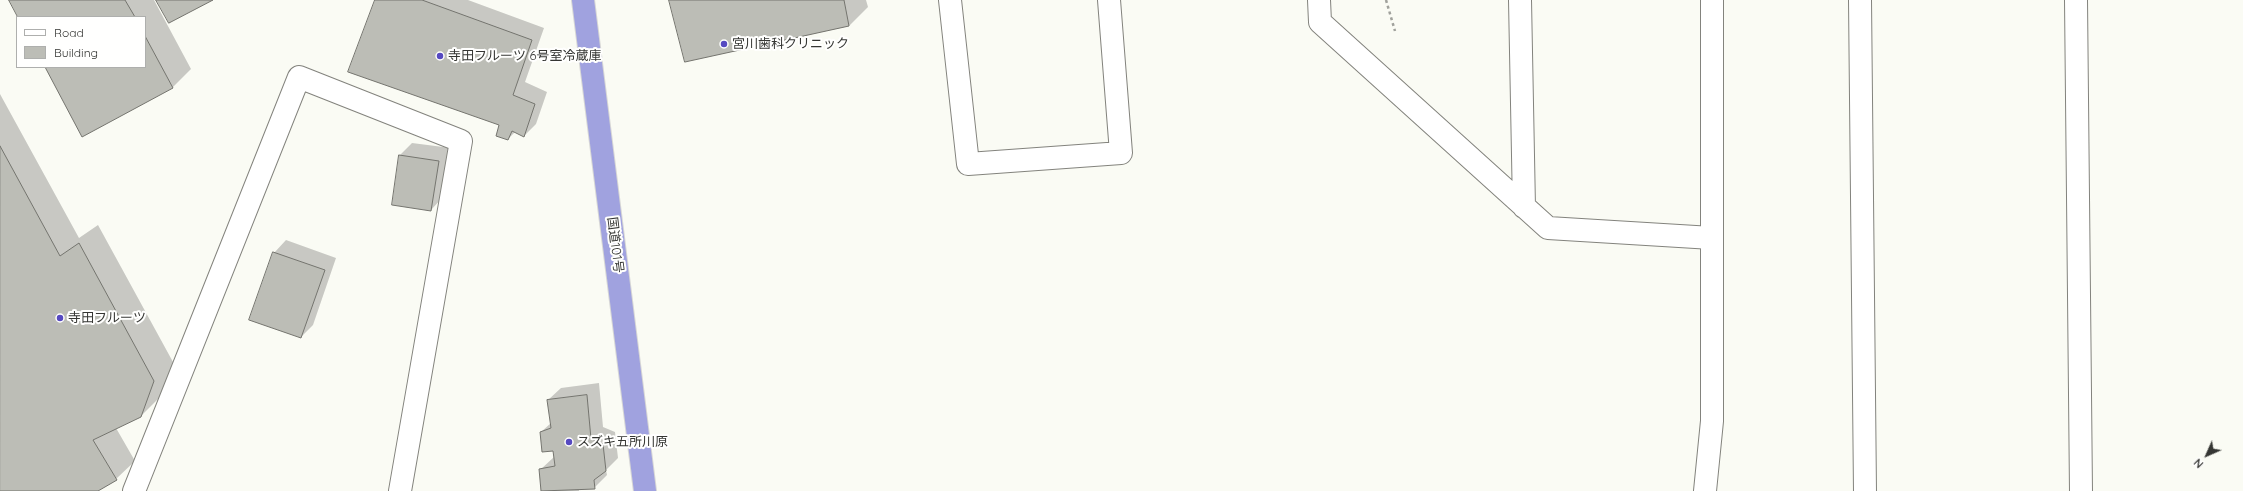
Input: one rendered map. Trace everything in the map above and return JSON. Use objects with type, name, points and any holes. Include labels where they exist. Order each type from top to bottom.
[{"type":"highway","name":"国道101号","points":[[583,0],[645,491]]},
{"type":"street","points":[[950,0],[968,164],[1121,153],[1109,0]]},
{"type":"street","points":[[1320,0],[1320,22],[1548,228],[1712,238]]},
{"type":"street","points":[[1520,0],[1524,207]]},
{"type":"street","points":[[1706,491],[1712,420],[1712,0]]},
{"type":"street","points":[[1860,0],[1864,491]]},
{"type":"street","points":[[2076,0],[2081,491]]},
{"type":"street","points":[[134,491],[299,77],[461,141],[400,491]]},
{"type":"path","points":[[1386,0],[1395,31]]},
{"type":"building","points":[[9,0],[125,0],[134,16],[17,16]]},
{"type":"building","points":[[156,0],[213,0],[169,23]]},
{"type":"building","name":"寺田フルーツ 6号室冷蔵庫","points":[[375,0],[422,0],[532,40],[513,95],[535,104],[524,137],[512,131],[508,140],[496,136],[499,125],[348,72]]},
{"type":"building","name":"宮川歯科クリニック","points":[[669,0],[844,0],[849,26],[685,62]]},
{"type":"building","points":[[146,38],[173,88],[82,137],[46,68],[146,68]]},
{"type":"building","name":"寺田フルーツ","points":[[0,146],[60,256],[79,243],[154,381],[141,417],[93,440],[117,480],[98,491],[0,491]]},
{"type":"building","points":[[399,155],[439,161],[431,211],[392,205]]},
{"type":"building","points":[[273,252],[325,270],[301,338],[249,320]]},
{"type":"building","name":"スズキ五所川原","points":[[587,395],[591,439],[603,444],[606,471],[594,480],[595,489],[541,491],[539,469],[555,466],[553,451],[542,452],[540,432],[551,428],[547,400]]},
{"type":"place","name":"宮川歯科クリニック","points":[[724,44]]},
{"type":"place","name":"寺田フルーツ 6号室冷蔵庫","points":[[440,56]]},
{"type":"place","name":"寺田フルーツ","points":[[60,318]]},
{"type":"place","name":"スズキ五所川原","points":[[569,442]]}]
